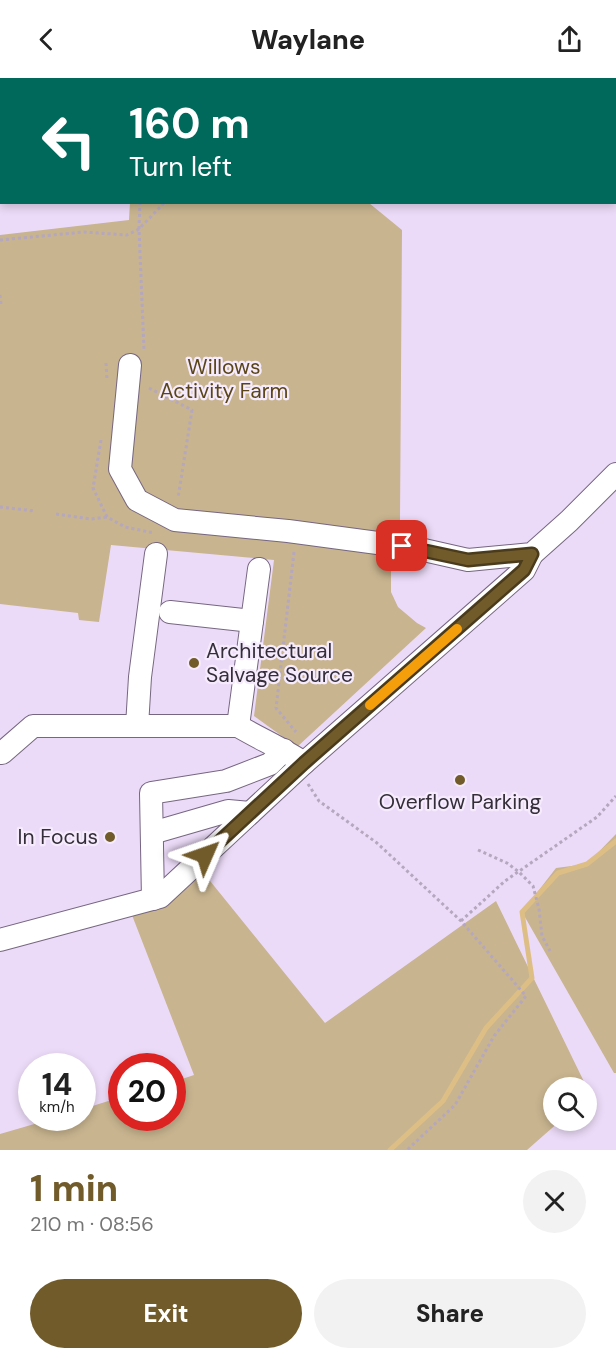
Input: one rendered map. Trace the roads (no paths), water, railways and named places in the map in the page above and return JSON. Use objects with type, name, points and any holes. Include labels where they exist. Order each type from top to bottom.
[{"type":"lane","points":[[137,362],[120,469],[137,500],[175,520],[288,531],[415,548],[468,560],[532,554]]},
{"type":"lane","points":[[0,940],[160,897],[239,812],[304,763],[524,570],[532,554],[616,474]]},
{"type":"lane","points":[[137,726],[140,677],[156,554]]},
{"type":"lane","points":[[238,726],[259,570]]},
{"type":"lane","points":[[170,612],[252,621]]},
{"type":"lane","points":[[0,753],[33,726],[238,726],[304,763]]},
{"type":"lane","points":[[153,899],[151,793],[220,782],[270,764],[284,750]]},
{"type":"lane","points":[[220,782],[239,812]]},
{"type":"lane","points":[[152,833],[239,812]]},
{"type":"waterway","points":[[390,1150],[443,1101],[486,1028],[532,978],[522,912],[558,873],[587,864],[616,841]]},
{"type":"place","name":"Architectural Salvage Source","points":[[194,663]]},
{"type":"place","name":"Overflow Parking","points":[[460,780]]},
{"type":"place","name":"In Focus","points":[[110,837]]},
{"type":"park label","name":"Willows Activity Farm","points":[[224,379]]}]
